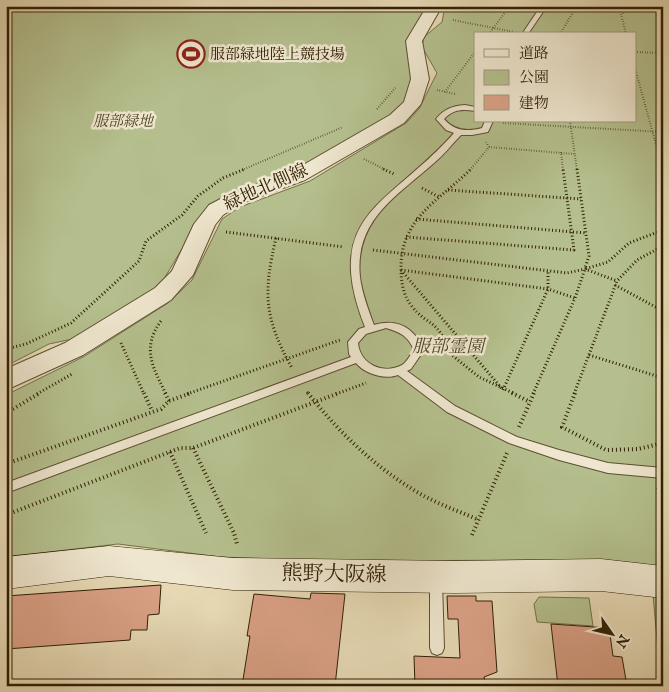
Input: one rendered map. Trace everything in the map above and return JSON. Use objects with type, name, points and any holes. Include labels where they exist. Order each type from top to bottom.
[{"type":"main road","name":"熊野大阪線","points":[[6,573],[109,561],[233,574],[436,577],[601,575],[663,582]]},
{"type":"street","name":"緑地北側線","points":[[6,380],[74,349],[163,294],[182,275],[206,224],[216,210],[235,199],[298,176],[397,119],[412,104],[420,79],[414,41],[436,6]]},
{"type":"lane","points":[[526,32],[544,6]]},
{"type":"lane","points":[[474,108],[458,107],[445,111],[440,119],[446,128],[458,133],[473,134],[485,130],[490,122]]},
{"type":"lane","points":[[370,327],[360,297],[355,269],[356,248],[366,222],[384,199],[434,159],[458,133]]},
{"type":"lane","points":[[386,325],[403,329],[414,338],[419,350],[414,362],[400,371],[380,373],[366,368],[356,360],[352,350],[353,340],[370,327],[386,325]]},
{"type":"lane","points":[[6,488],[356,360]]},
{"type":"lane","points":[[400,371],[452,409],[513,440],[560,456],[608,468],[659,473]]},
{"type":"lane","points":[[436,577],[438,648]]},
{"type":"path","points":[[491,32],[510,6]]},
{"type":"path","points":[[561,32],[577,6]]},
{"type":"path","points":[[626,32],[621,14],[636,6]]},
{"type":"path","points":[[453,20],[516,32]]},
{"type":"path","points":[[636,52],[663,53]]},
{"type":"path","points":[[445,92],[474,53]]},
{"type":"path","points":[[636,72],[663,170]]},
{"type":"path","points":[[490,122],[663,132]]},
{"type":"path","points":[[472,535],[575,298],[589,256],[570,122]]},
{"type":"path","points":[[473,134],[487,142],[489,147]]},
{"type":"path","points":[[489,147],[574,154]]},
{"type":"path","points":[[489,147],[468,172],[416,219],[406,237],[400,270],[405,294],[415,313],[429,319],[440,328],[446,339],[448,352],[479,378],[530,402]]},
{"type":"path","points":[[406,237],[574,250],[561,152]]},
{"type":"path","points":[[361,158],[439,197]]},
{"type":"path","points":[[448,190],[581,199]]},
{"type":"path","points":[[416,219],[586,233]]},
{"type":"path","points":[[228,226],[226,232],[567,273],[608,262],[629,243],[663,230]]},
{"type":"path","points":[[276,238],[268,270],[267,304],[286,359],[298,381],[331,422],[370,459],[420,494],[479,520]]},
{"type":"path","points":[[663,246],[649,251],[630,265],[617,281],[562,427],[606,450],[638,449],[663,443]]},
{"type":"path","points":[[585,269],[617,281]]},
{"type":"path","points":[[400,270],[548,289],[575,298]]},
{"type":"path","points":[[400,270],[502,390]]},
{"type":"path","points":[[502,390],[548,289],[548,271]]},
{"type":"path","points":[[615,285],[663,311]]},
{"type":"path","points":[[165,318],[159,322],[150,338],[149,356],[169,401]]},
{"type":"path","points":[[440,328],[447,326]]},
{"type":"path","points":[[6,464],[161,408],[169,401],[338,340],[353,340]]},
{"type":"path","points":[[114,348],[121,343],[152,411]]},
{"type":"path","points":[[589,355],[663,378]]},
{"type":"path","points":[[6,413],[77,371]]},
{"type":"path","points":[[6,515],[180,448],[193,448],[373,380],[380,373]]},
{"type":"path","points":[[193,448],[234,533],[237,544]]},
{"type":"path","points":[[170,452],[206,533]]},
{"type":"path","points":[[659,473],[663,518]]},
{"type":"green space","name":"服部緑地","points":[[6,6],[426,6],[415,37],[417,79],[400,109],[302,169],[194,229],[156,292],[82,337],[49,344],[6,366]]},
{"type":"green space","name":"服部霊園","points":[[445,6],[663,6],[663,568],[552,560],[327,561],[221,557],[118,544],[6,557],[6,395],[83,357],[168,303],[192,280],[222,219],[240,207],[310,181],[406,123],[419,109],[437,73],[422,47],[424,37],[442,22]]},
{"type":"green space","points":[[653,594],[663,596],[663,686],[661,686]]},
{"type":"green space","points":[[539,597],[589,598],[593,626],[537,622],[534,604]]},
{"type":"building","points":[[161,585],[159,614],[148,615],[147,630],[131,630],[130,640],[6,649],[6,596]]},
{"type":"building","points":[[311,593],[345,594],[335,686],[242,686],[250,636],[247,636],[254,594],[310,599]]},
{"type":"building","points":[[447,596],[476,596],[476,601],[492,601],[497,672],[484,677],[486,686],[415,686],[414,656],[460,658],[458,619],[448,619]]},
{"type":"building","points":[[551,624],[609,628],[613,656],[622,657],[627,686],[558,686]]},
{"type":"place","name":"服部緑地陸上競技場","points":[[191,54]]}]
